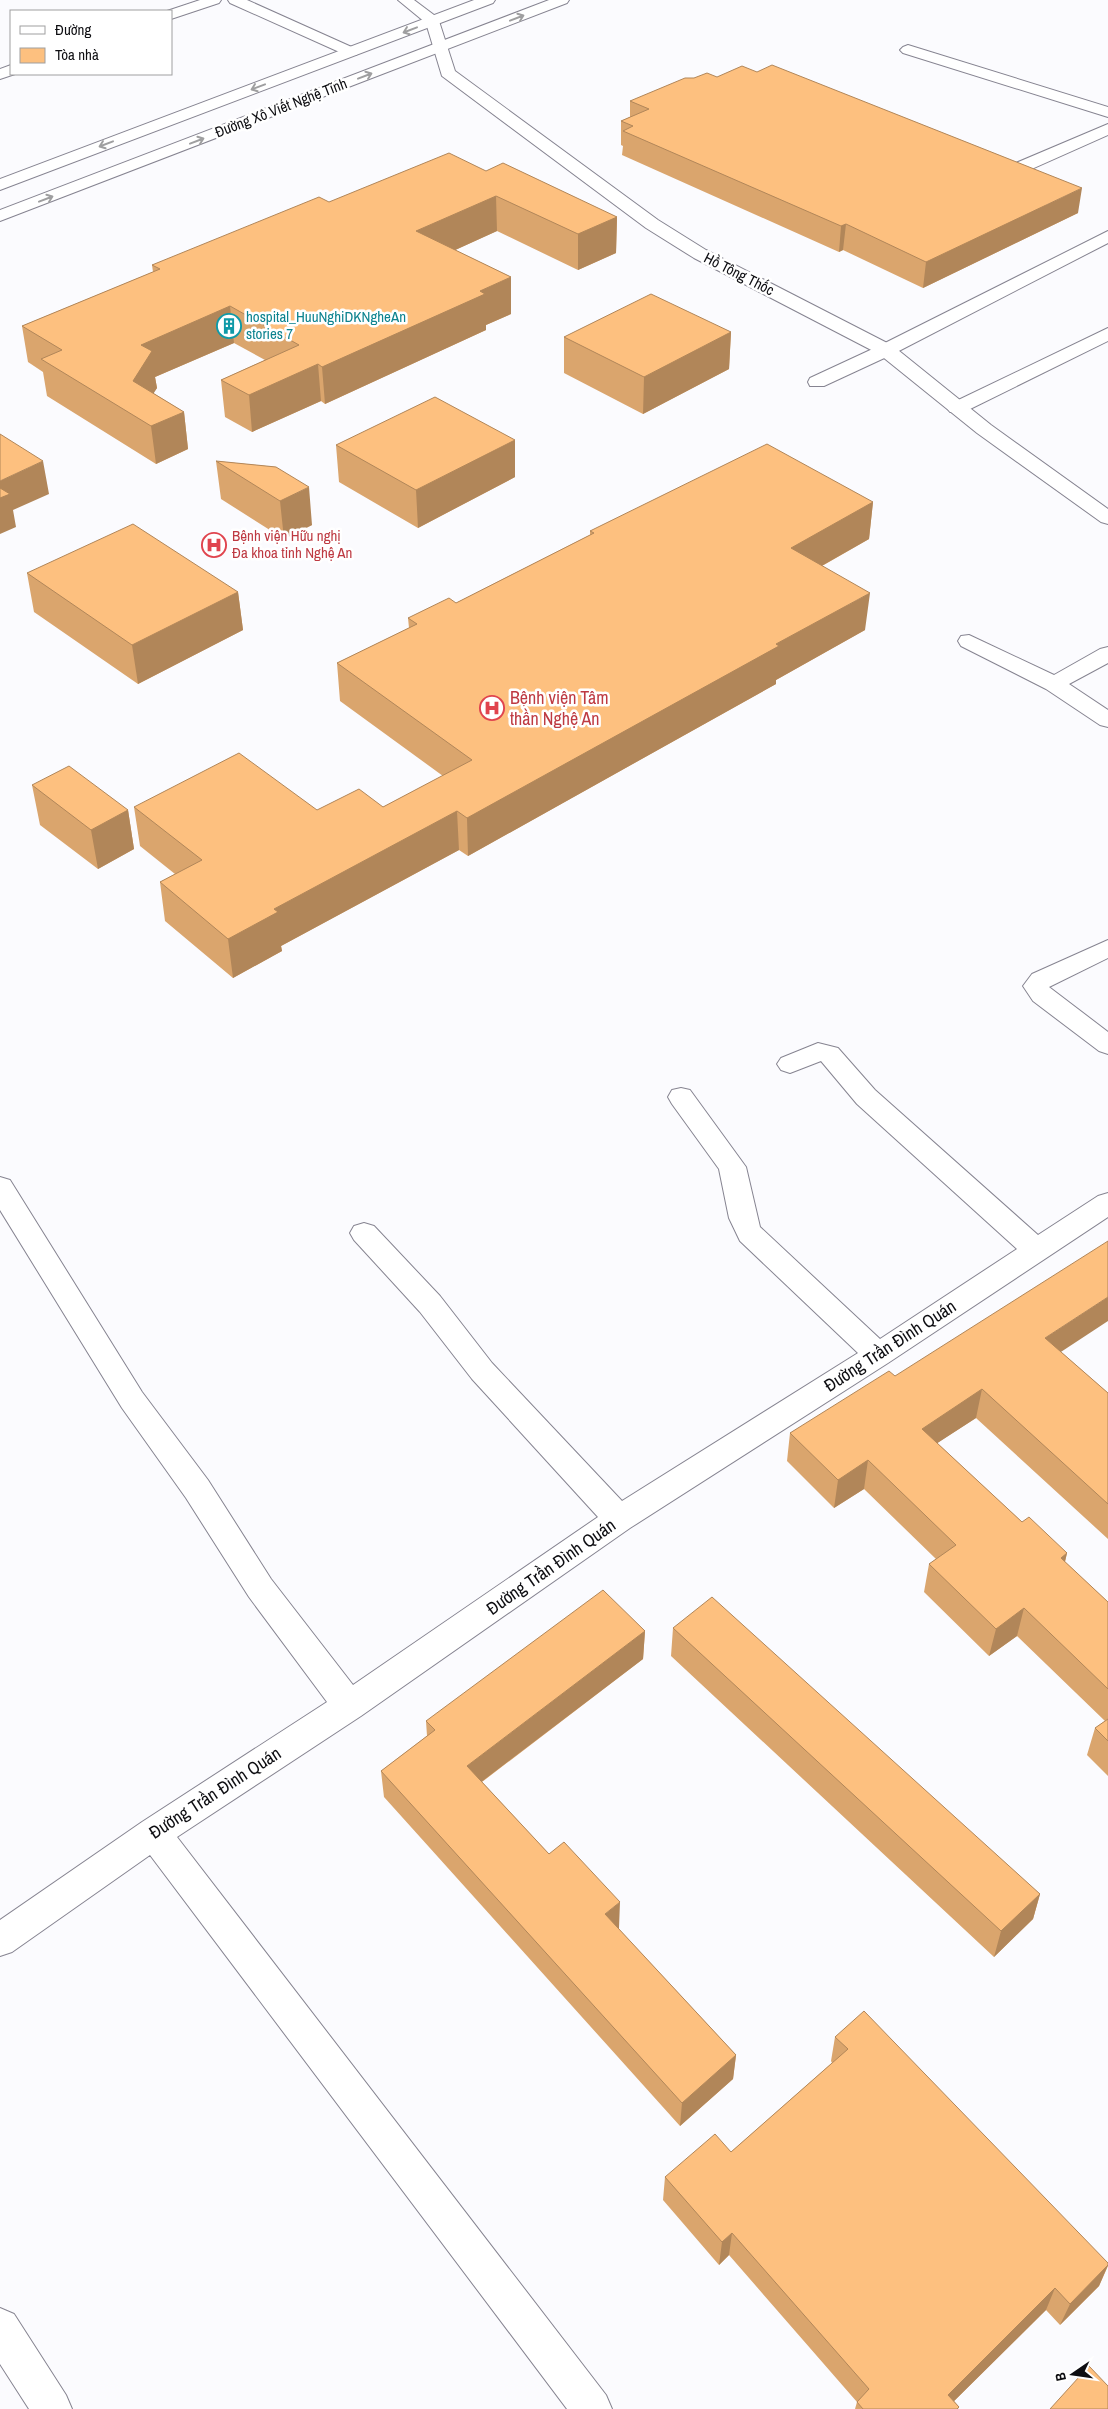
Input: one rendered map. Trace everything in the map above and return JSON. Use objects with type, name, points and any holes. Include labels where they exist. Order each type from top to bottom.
[{"type":"street","points":[[172,15],[214,0]]},
{"type":"street","points":[[235,0],[351,52]]},
{"type":"street","points":[[405,0],[433,21]]},
{"type":"street","name":"Đường Xô Viết Nghệ Tĩnh","points":[[0,184],[488,0]]},
{"type":"street","name":"Đường Xô Viết Nghệ Tĩnh","points":[[0,216],[562,0]]},
{"type":"street","name":"Hồ Tông Thốc","points":[[433,21],[448,73],[660,229],[728,269],[886,350],[956,408],[1108,518]]},
{"type":"street","points":[[908,50],[997,76],[1108,112]]},
{"type":"street","points":[[1003,175],[1108,129]]},
{"type":"street","points":[[817,382],[886,350],[1108,236]]},
{"type":"street","points":[[956,408],[1108,334]]},
{"type":"street","points":[[969,641],[1054,684],[1108,720]]},
{"type":"street","points":[[1054,684],[1108,654]]},
{"type":"street","points":[[1108,948],[1041,980],[1036,986],[1042,995],[1108,1045]]},
{"type":"street","points":[[790,1064],[818,1052],[829,1054],[866,1097],[1036,1250]]},
{"type":"street","points":[[681,1097],[732,1167],[736,1179],[740,1215],[750,1234],[878,1355]]},
{"type":"street","points":[[0,1187],[132,1400],[197,1489],[260,1588],[349,1706]]},
{"type":"street","name":"Đường Trần Đình Quán","points":[[2,1932],[349,1706],[620,1519],[878,1355],[1108,1203]]},
{"type":"street","points":[[364,1233],[430,1304],[482,1371],[620,1519]]},
{"type":"street","points":[[154,1833],[592,2409]]},
{"type":"street","points":[[0,2328],[52,2409]]},
{"type":"building","points":[[772,65],[1082,188],[926,262],[846,224],[841,226],[623,131],[633,126],[621,121],[649,109],[630,101],[685,78],[694,78],[707,73],[717,77],[742,66],[757,72]]},
{"type":"building","points":[[449,153],[486,171],[503,163],[617,217],[578,234],[496,196],[416,231],[511,277],[480,291],[485,294],[322,367],[318,364],[249,395],[221,380],[299,345],[230,306],[141,345],[152,351],[133,381],[184,412],[151,426],[41,359],[62,350],[22,326],[160,269],[152,265],[319,197],[329,202]]},
{"type":"building","points":[[651,294],[731,332],[644,377],[564,337]]},
{"type":"building","points":[[435,397],[515,440],[416,490],[336,445]]},
{"type":"building","points":[[0,434],[43,461],[0,481]]},
{"type":"building","points":[[767,444],[873,502],[791,548],[870,593],[776,644],[779,646],[467,818],[457,811],[274,909],[278,912],[228,939],[160,882],[202,860],[134,807],[239,753],[317,810],[359,789],[383,807],[472,760],[337,663],[417,624],[408,618],[449,598],[456,603],[594,533],[590,531]]},
{"type":"building","points":[[216,461],[276,467],[309,487],[280,501]]},
{"type":"building","points":[[0,488],[10,494],[0,498]]},
{"type":"building","points":[[133,524],[238,592],[132,645],[27,573]]},
{"type":"building","points":[[69,766],[128,810],[91,830],[32,785]]},
{"type":"building","points":[[1108,1241],[1108,1297],[1045,1338],[1108,1393],[1108,1504],[982,1389],[922,1429],[1022,1522],[1029,1517],[1067,1553],[1061,1558],[1108,1602],[1108,1689],[1024,1608],[996,1629],[929,1564],[956,1545],[868,1460],[838,1480],[790,1433],[889,1371],[895,1376]]},
{"type":"building","points":[[603,1590],[645,1631],[467,1766],[549,1854],[564,1842],[620,1902],[605,1914],[736,2055],[682,2103],[381,1771],[435,1730],[426,1721]]},
{"type":"building","points":[[712,1597],[1040,1894],[1001,1931],[673,1628]]},
{"type":"building","points":[[1108,1719],[1108,1741],[1095,1728]]},
{"type":"building","points":[[864,2011],[1108,2263],[1070,2304],[1055,2288],[948,2395],[959,2407],[957,2409],[863,2409],[857,2402],[869,2389],[732,2233],[722,2242],[665,2177],[715,2134],[731,2152],[848,2049],[835,2037]]},
{"type":"building","points":[[1089,2366],[1108,2386],[1108,2409],[1050,2409]]},
{"type":"place","name":"hospital_HuuNghiDKNgheAn stories 7","points":[[229,326]]},
{"type":"place","name":"Bệnh viện Hữu nghị Đa khoa tỉnh Nghệ An","points":[[214,545]]},
{"type":"place","name":"Bệnh viện Tâm thần Nghệ An","points":[[492,708]]}]
